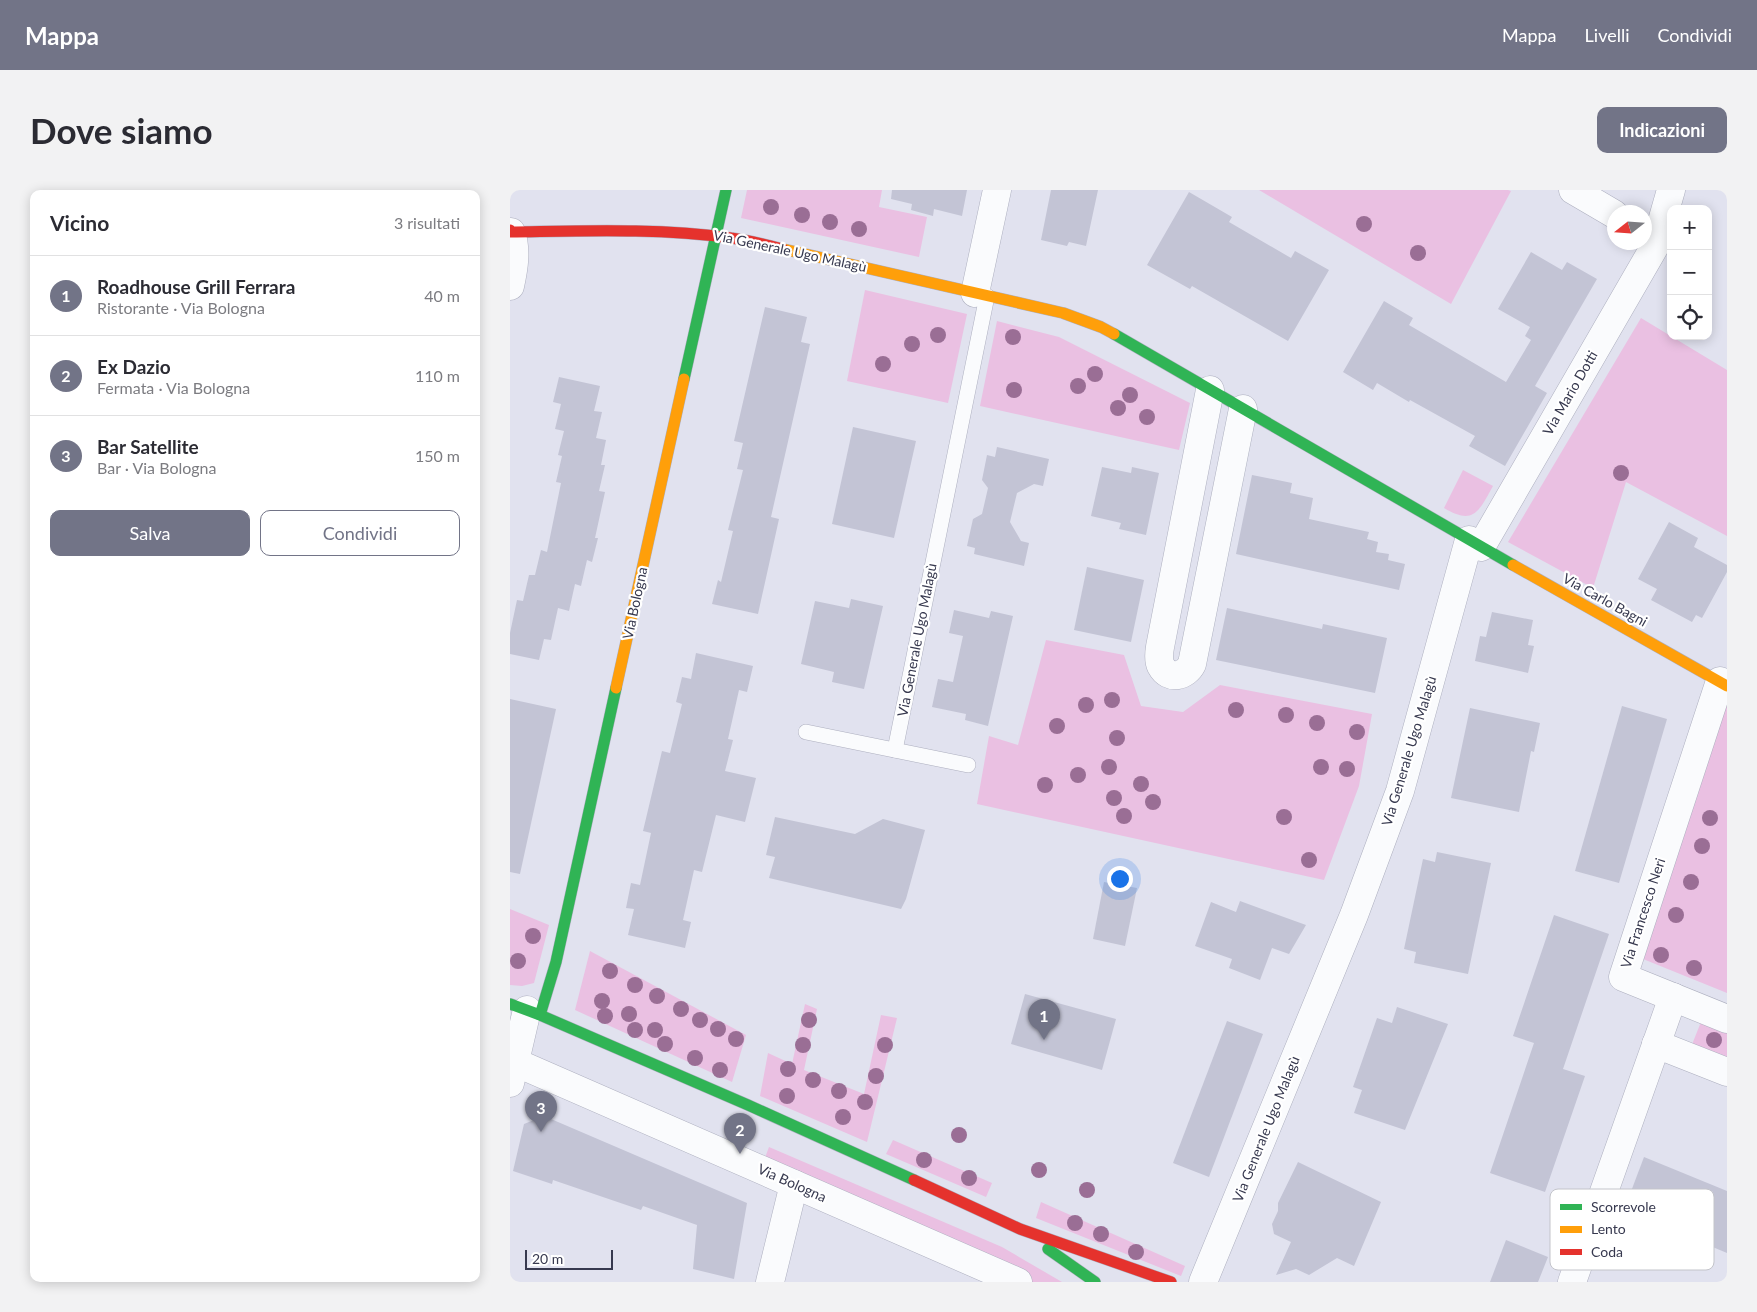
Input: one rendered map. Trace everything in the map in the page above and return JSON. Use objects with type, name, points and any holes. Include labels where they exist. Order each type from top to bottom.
[{"type":"street","name":"Via Bologna","points":[[526,1010],[556,962],[726,190]]},
{"type":"street","name":"Via Generale Ugo Malagù","points":[[982,294],[996,190]]},
{"type":"street","points":[[1573,190],[1607,210]]},
{"type":"street","name":"Via Mario Dotti","points":[[1652,233],[1671,190]]},
{"type":"street","name":"Via Generale Ugo Malagù","points":[[510,231],[673,231],[716,235],[1063,313],[1100,327],[1475,543],[1400,792],[1354,916],[1203,1282]]},
{"type":"street","points":[[510,231],[514,241],[515,253],[510,286]]},
{"type":"street","name":"Via Mario Dotti","points":[[1475,543],[1656,246],[1652,237]]},
{"type":"street","points":[[1210,390],[1160,646],[1159,661],[1161,666],[1167,673],[1175,676],[1186,673],[1192,664],[1243,409]]},
{"type":"street","name":"Via Carlo Bagni","points":[[1475,543],[1723,684]]},
{"type":"street","name":"Via Francesco Neri","points":[[1673,996],[1622,977],[1723,684]]},
{"type":"street","points":[[1605,1189],[1673,996],[1727,1019]]},
{"type":"street","points":[[512,1069],[526,1010],[748,1105],[1020,1229],[1171,1282]]},
{"type":"street","points":[[1656,1044],[1727,1072]]},
{"type":"street","name":"Via Bologna","points":[[512,1069],[794,1184],[1018,1282]]},
{"type":"street","points":[[770,1282],[794,1184]]},
{"type":"street","points":[[1020,1229],[1095,1282]]},
{"type":"street","points":[[1572,1282],[1576,1270]]},
{"type":"lane","name":"Via Generale Ugo Malagù","points":[[895,750],[982,294]]},
{"type":"lane","points":[[806,732],[968,765]]},
{"type":"shaded area","points":[[747,190],[882,190],[879,207],[927,217],[919,257],[741,218]]},
{"type":"shaded area","points":[[1259,190],[1508,190],[1511,191],[1451,304]]},
{"type":"shaded area","points":[[865,290],[967,314],[948,403],[847,381]]},
{"type":"shaded area","points":[[1641,318],[1667,334],[1667,340],[1677,340],[1727,370],[1727,536],[1626,482],[1593,588],[1508,542]]},
{"type":"shaded area","points":[[997,321],[1059,337],[1190,403],[1179,450],[980,406]]},
{"type":"shaded area","points":[[1463,470],[1493,486],[1484,503],[1469,516],[1462,516],[1444,508]]},
{"type":"shaded area","points":[[1046,640],[1124,655],[1141,706],[1183,712],[1220,685],[1372,714],[1359,786],[1324,880],[977,804],[989,736],[1018,745]]},
{"type":"shaded area","points":[[1727,707],[1727,993],[1643,959]]},
{"type":"shaded area","points":[[510,909],[549,925],[534,983],[522,986],[510,985]]},
{"type":"shaded area","points":[[590,951],[746,1035],[732,1082],[575,1010]]},
{"type":"shaded area","points":[[805,1004],[817,1009],[804,1070],[864,1094],[881,1015],[897,1018],[867,1142],[760,1096],[768,1053],[792,1064]]},
{"type":"shaded area","points":[[1703,1017],[1727,1027],[1727,1062],[1691,1047]]},
{"type":"shaded area","points":[[893,1140],[992,1183],[986,1197],[886,1154]]},
{"type":"shaded area","points":[[769,1147],[1002,1247],[1062,1282],[1031,1282],[763,1163]]},
{"type":"shaded area","points":[[1041,1202],[1185,1266],[1181,1276],[1036,1218]]},
{"type":"building","points":[[892,190],[967,190],[962,216],[934,209],[933,216],[911,210],[912,204],[891,199]]},
{"type":"building","points":[[1051,190],[1098,190],[1086,246],[1069,242],[1067,246],[1041,240]]},
{"type":"building","points":[[1189,192],[1232,217],[1229,222],[1291,258],[1295,251],[1329,270],[1288,341],[1192,286],[1190,289],[1147,265]]},
{"type":"building","points":[[1531,252],[1562,270],[1567,262],[1597,279],[1535,386],[1547,393],[1505,466],[1469,446],[1475,436],[1377,383],[1373,390],[1343,372],[1384,301],[1413,318],[1409,325],[1506,382],[1531,340],[1525,336],[1530,327],[1498,309]]},
{"type":"building","points":[[765,307],[807,317],[801,342],[810,344],[771,517],[779,519],[758,614],[712,604],[718,580],[721,582],[733,531],[728,530],[743,470],[737,469],[743,443],[734,441]]},
{"type":"building","points":[[559,377],[600,386],[594,411],[602,412],[596,438],[606,440],[601,465],[605,465],[599,491],[605,492],[595,538],[598,538],[592,562],[587,560],[581,586],[575,584],[569,611],[558,608],[551,640],[544,639],[539,660],[510,654],[510,633],[517,600],[523,601],[529,575],[535,575],[541,550],[547,552],[561,483],[556,482],[562,456],[558,455],[564,431],[555,429],[561,404],[553,402]]},
{"type":"building","points":[[853,427],[916,441],[894,538],[832,524]]},
{"type":"building","points":[[997,447],[1049,459],[1043,486],[1034,484],[1017,493],[1010,522],[1021,541],[1029,543],[1024,566],[974,554],[975,548],[967,546],[973,519],[982,514],[988,488],[982,480],[987,455],[995,457]]},
{"type":"building","points":[[1102,467],[1131,473],[1132,467],[1159,473],[1146,535],[1119,529],[1121,523],[1091,516]]},
{"type":"building","points":[[1252,475],[1292,483],[1290,493],[1313,498],[1309,519],[1369,532],[1367,539],[1378,542],[1376,552],[1389,554],[1388,560],[1405,564],[1399,590],[1236,554]]},
{"type":"building","points":[[1669,522],[1698,538],[1694,547],[1727,565],[1727,572],[1702,618],[1696,615],[1692,622],[1651,600],[1657,589],[1638,579]]},
{"type":"building","points":[[1087,567],[1144,580],[1131,642],[1074,630]]},
{"type":"building","points":[[851,599],[883,606],[864,689],[832,682],[834,672],[801,664],[815,601],[849,608]]},
{"type":"building","points":[[1227,608],[1322,629],[1323,624],[1387,638],[1375,693],[1216,660]]},
{"type":"building","points":[[954,610],[989,618],[991,611],[1013,616],[988,726],[965,720],[966,714],[932,707],[938,679],[953,682],[963,636],[949,633]]},
{"type":"building","points":[[1492,612],[1533,620],[1528,645],[1534,646],[1528,673],[1475,661],[1480,636],[1486,637]]},
{"type":"building","points":[[696,653],[753,666],[747,692],[739,690],[728,739],[733,740],[725,771],[756,778],[745,822],[716,815],[702,872],[694,870],[683,920],[691,922],[685,948],[628,935],[634,909],[626,908],[631,883],[640,885],[651,833],[643,831],[662,751],[670,753],[682,704],[676,702],[682,677],[691,679]]},
{"type":"building","points":[[510,699],[556,709],[520,874],[510,872]]},
{"type":"building","points":[[1622,706],[1667,719],[1619,883],[1575,871]]},
{"type":"building","points":[[1470,708],[1540,723],[1534,752],[1531,751],[1519,812],[1451,798]]},
{"type":"building","points":[[775,817],[855,834],[883,819],[925,830],[906,899],[901,909],[769,878],[775,857],[766,855]]},
{"type":"building","points":[[1437,852],[1491,863],[1468,974],[1414,963],[1416,952],[1404,949],[1423,859],[1435,862]]},
{"type":"building","points":[[1104,882],[1137,888],[1125,946],[1093,939]]},
{"type":"building","points":[[1240,901],[1306,925],[1289,954],[1272,948],[1260,980],[1229,968],[1232,959],[1195,946],[1211,902],[1236,912]]},
{"type":"building","points":[[1554,915],[1609,934],[1563,1069],[1585,1076],[1545,1192],[1490,1173],[1534,1043],[1513,1036]]},
{"type":"building","points":[[1025,994],[1116,1019],[1102,1070],[1011,1044]]},
{"type":"building","points":[[1397,1007],[1448,1024],[1405,1130],[1354,1113],[1362,1090],[1353,1087],[1377,1018],[1392,1023]]},
{"type":"building","points":[[1227,1021],[1263,1034],[1209,1177],[1173,1163]]},
{"type":"building","points":[[544,1116],[747,1203],[734,1279],[693,1269],[697,1225],[643,1206],[641,1210],[553,1180],[552,1184],[513,1171],[524,1124]]},
{"type":"building","points":[[1644,1157],[1727,1191],[1727,1253],[1714,1248],[1714,1189],[1632,1189]]},
{"type":"building","points":[[1298,1162],[1381,1202],[1354,1266],[1337,1258],[1309,1275],[1296,1269],[1276,1275],[1291,1242],[1274,1234],[1272,1224],[1278,1211],[1278,1203]]},
{"type":"building","points":[[1506,1240],[1548,1257],[1538,1282],[1490,1282]]},
{"type":"traffic: fast","points":[[684,379],[726,190]]},
{"type":"traffic: fast","points":[[1114,334],[1513,565]]},
{"type":"traffic: fast","points":[[540,1015],[556,962],[616,688]]},
{"type":"traffic: fast","points":[[510,1004],[540,1015],[748,1105],[914,1180]]},
{"type":"traffic: fast","points":[[1048,1249],[1095,1282]]},
{"type":"traffic: slow","points":[[783,249],[1063,313],[1101,327],[1114,334]]},
{"type":"traffic: slow","points":[[616,688],[684,379]]},
{"type":"traffic: slow","points":[[1513,565],[1727,686]]},
{"type":"traffic: jam","points":[[510,230],[511,232],[621,231],[676,233],[738,239],[783,249]]},
{"type":"traffic: jam","points":[[914,1180],[1020,1229],[1171,1282]]},
{"type":"place","name":"Roadhouse Grill Ferrara","points":[[1044,1040]]},
{"type":"place","name":"Bar Satellite","points":[[541,1132]]},
{"type":"place","name":"Ex Dazio","points":[[740,1154]]}]
